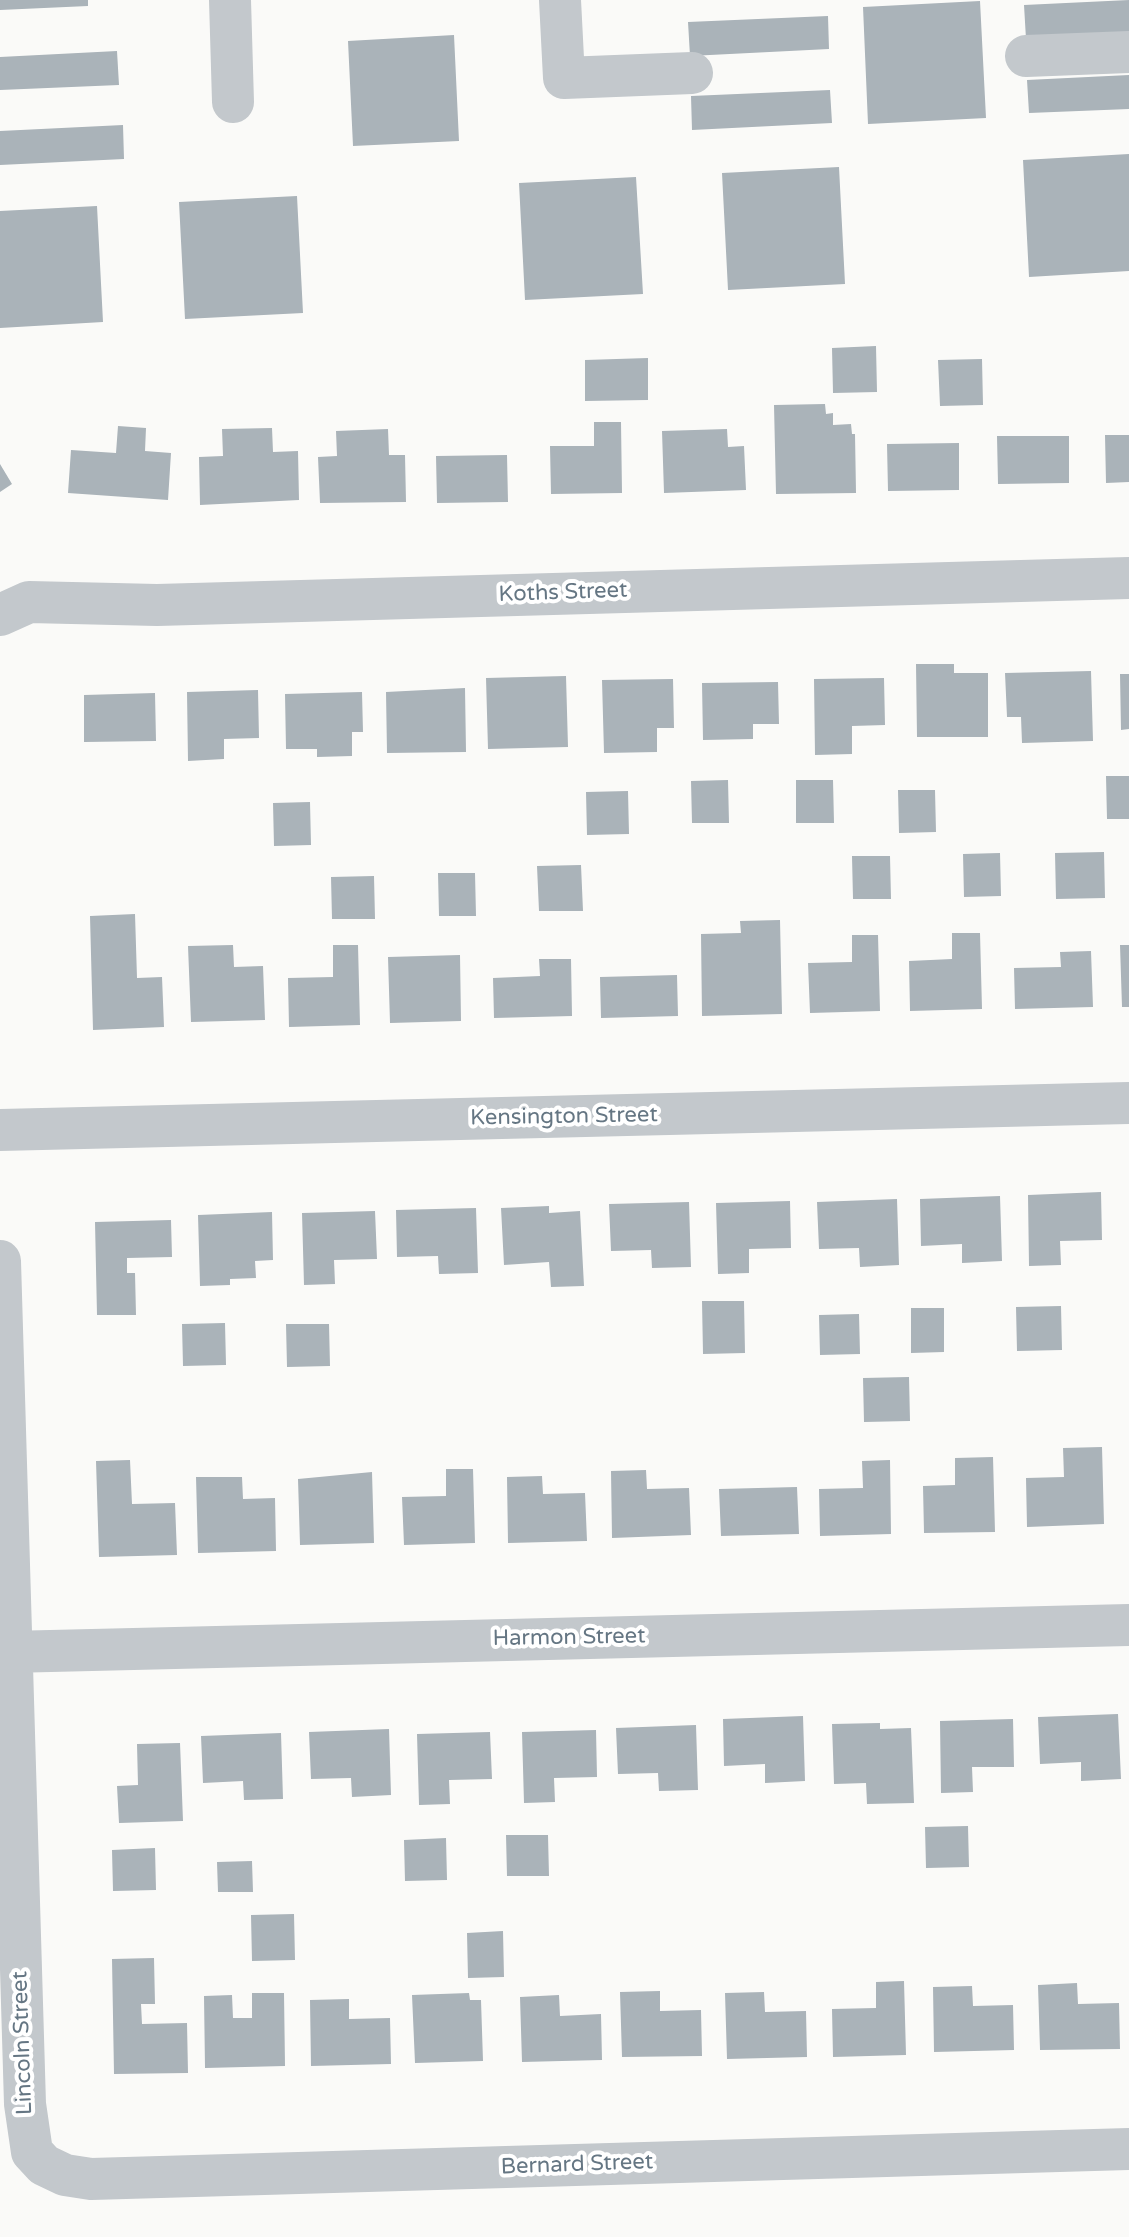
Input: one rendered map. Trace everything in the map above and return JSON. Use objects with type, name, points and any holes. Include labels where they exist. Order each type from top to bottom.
[{"type":"street","points":[[230,0],[233,102]]},
{"type":"street","points":[[560,0],[564,78],[692,73]]},
{"type":"street","points":[[1026,56],[1129,52]]},
{"type":"street","name":"Koths Street","points":[[0,615],[29,602],[157,605],[1129,578]]},
{"type":"street","name":"Kensington Street","points":[[0,1130],[1129,1103]]},
{"type":"street","name":"Lincoln Street","points":[[0,1261],[9,1652],[25,2104],[32,2152]]},
{"type":"street","name":"Harmon Street","points":[[9,1652],[1129,1625]]},
{"type":"street","name":"Bernard Street","points":[[32,2152],[44,2165],[65,2175],[91,2179],[1129,2149]]},
{"type":"building","points":[[0,0],[88,0],[88,6],[0,10]]},
{"type":"building","points":[[1129,0],[1129,34],[1026,39],[1024,5]]},
{"type":"building","points":[[980,1],[986,118],[868,124],[863,7]]},
{"type":"building","points":[[828,16],[829,49],[690,56],[688,22]]},
{"type":"building","points":[[454,35],[459,141],[353,146],[348,41]]},
{"type":"building","points":[[117,51],[119,85],[0,90],[0,57]]},
{"type":"building","points":[[1129,75],[1129,109],[1029,113],[1027,80]]},
{"type":"building","points":[[830,90],[832,123],[692,130],[691,96]]},
{"type":"building","points":[[123,125],[124,159],[0,165],[0,131]]},
{"type":"building","points":[[1129,154],[1129,271],[1029,277],[1023,160]]},
{"type":"building","points":[[839,167],[845,284],[728,290],[722,173]]},
{"type":"building","points":[[636,177],[643,294],[525,300],[519,183]]},
{"type":"building","points":[[297,196],[303,313],[185,319],[179,202]]},
{"type":"building","points":[[97,206],[103,322],[0,328],[0,211]]},
{"type":"building","points":[[876,346],[877,392],[833,393],[832,348]]},
{"type":"building","points":[[648,358],[648,400],[585,401],[585,360]]},
{"type":"building","points":[[982,359],[983,405],[940,406],[938,360]]},
{"type":"building","points":[[825,404],[826,414],[833,413],[833,425],[851,424],[852,434],[855,434],[856,493],[776,494],[774,405]]},
{"type":"building","points":[[594,422],[621,422],[622,493],[551,494],[550,446],[594,446]]},
{"type":"building","points":[[118,426],[146,428],[145,451],[171,453],[168,500],[68,493],[71,450],[116,453]]},
{"type":"building","points":[[272,428],[273,452],[298,451],[299,500],[200,505],[199,457],[223,456],[222,429]]},
{"type":"building","points":[[388,429],[389,455],[405,455],[406,502],[320,503],[318,457],[337,456],[336,431]]},
{"type":"building","points":[[727,429],[728,447],[744,446],[746,490],[664,493],[662,431]]},
{"type":"building","points":[[1105,435],[1129,435],[1129,482],[1106,483]]},
{"type":"building","points":[[997,436],[1069,436],[1069,483],[998,484]]},
{"type":"building","points":[[959,443],[959,490],[888,491],[887,444]]},
{"type":"building","points":[[507,455],[508,502],[437,503],[436,456]]},
{"type":"building","points":[[0,464],[12,484],[0,492]]},
{"type":"building","points":[[916,664],[954,664],[954,673],[988,673],[988,737],[917,737]]},
{"type":"building","points":[[1091,671],[1093,741],[1022,743],[1021,717],[1007,717],[1005,673]]},
{"type":"building","points":[[1120,674],[1129,674],[1129,729],[1121,730]]},
{"type":"building","points":[[566,676],[568,747],[488,749],[486,678]]},
{"type":"building","points":[[884,678],[885,725],[852,726],[852,754],[815,755],[814,679]]},
{"type":"building","points":[[673,679],[674,728],[657,728],[657,752],[604,753],[602,680]]},
{"type":"building","points":[[778,682],[779,724],[753,724],[753,739],[703,740],[702,683]]},
{"type":"building","points":[[465,688],[466,752],[387,753],[386,692]]},
{"type":"building","points":[[258,690],[259,738],[224,739],[224,759],[188,761],[187,692]]},
{"type":"building","points":[[362,692],[363,732],[352,732],[352,756],[317,757],[317,749],[286,749],[285,694]]},
{"type":"building","points":[[155,693],[156,741],[84,742],[84,695]]},
{"type":"building","points":[[1106,776],[1129,776],[1129,819],[1107,819]]},
{"type":"building","points":[[728,780],[729,823],[692,823],[691,781]]},
{"type":"building","points":[[796,780],[833,780],[834,823],[796,823]]},
{"type":"building","points":[[898,790],[935,790],[936,832],[899,833]]},
{"type":"building","points":[[628,791],[629,834],[587,835],[586,792]]},
{"type":"building","points":[[310,802],[311,845],[274,846],[273,803]]},
{"type":"building","points":[[1104,852],[1105,898],[1056,899],[1055,853]]},
{"type":"building","points":[[1000,853],[1001,896],[964,897],[963,854]]},
{"type":"building","points":[[852,856],[890,856],[891,899],[853,899]]},
{"type":"building","points":[[581,865],[583,911],[539,911],[537,866]]},
{"type":"building","points":[[438,873],[475,873],[476,916],[439,916]]},
{"type":"building","points":[[374,876],[375,919],[332,919],[331,877]]},
{"type":"building","points":[[135,914],[137,978],[162,977],[164,1027],[93,1030],[90,916]]},
{"type":"building","points":[[780,920],[782,1014],[702,1016],[701,934],[741,933],[740,921]]},
{"type":"building","points":[[952,933],[980,933],[982,1009],[910,1011],[909,961],[952,959]]},
{"type":"building","points":[[852,935],[878,935],[880,1011],[810,1013],[808,963],[852,962]]},
{"type":"building","points":[[233,945],[234,967],[263,966],[265,1020],[191,1022],[188,946]]},
{"type":"building","points":[[333,945],[358,945],[360,1025],[289,1027],[288,978],[333,977]]},
{"type":"building","points":[[1120,945],[1129,945],[1129,1007],[1122,1007]]},
{"type":"building","points":[[1091,951],[1093,1007],[1015,1009],[1014,968],[1061,967],[1060,952]]},
{"type":"building","points":[[460,955],[461,1021],[390,1023],[388,957]]},
{"type":"building","points":[[539,959],[571,959],[572,1016],[494,1018],[493,978],[540,976]]},
{"type":"building","points":[[677,975],[678,1016],[601,1018],[600,977]]},
{"type":"building","points":[[1101,1192],[1102,1240],[1060,1241],[1061,1265],[1029,1266],[1028,1195]]},
{"type":"building","points":[[1000,1196],[1002,1261],[962,1263],[962,1244],[921,1246],[920,1199]]},
{"type":"building","points":[[897,1199],[899,1265],[860,1267],[859,1248],[819,1249],[817,1202]]},
{"type":"building","points":[[790,1201],[791,1248],[749,1249],[749,1273],[718,1274],[716,1203]]},
{"type":"building","points":[[689,1202],[691,1267],[652,1268],[651,1250],[611,1251],[609,1204]]},
{"type":"building","points":[[549,1206],[549,1213],[580,1211],[584,1286],[551,1287],[549,1262],[504,1265],[501,1208]]},
{"type":"building","points":[[476,1208],[478,1273],[439,1274],[438,1256],[397,1257],[396,1210]]},
{"type":"building","points":[[375,1211],[377,1259],[334,1260],[335,1284],[304,1285],[302,1213]]},
{"type":"building","points":[[272,1212],[273,1260],[255,1261],[256,1278],[230,1279],[230,1285],[200,1286],[198,1215]]},
{"type":"building","points":[[171,1220],[172,1257],[127,1258],[127,1273],[135,1273],[136,1315],[97,1315],[95,1222]]},
{"type":"building","points":[[702,1301],[744,1301],[745,1353],[703,1354]]},
{"type":"building","points":[[1061,1306],[1062,1350],[1017,1351],[1016,1307]]},
{"type":"building","points":[[911,1308],[944,1308],[944,1352],[911,1353]]},
{"type":"building","points":[[859,1314],[860,1354],[820,1355],[819,1315]]},
{"type":"building","points":[[225,1323],[226,1365],[183,1366],[182,1324]]},
{"type":"building","points":[[286,1324],[329,1324],[330,1366],[287,1367]]},
{"type":"building","points":[[909,1377],[910,1421],[864,1422],[863,1378]]},
{"type":"building","points":[[1102,1447],[1104,1524],[1027,1527],[1026,1478],[1064,1477],[1063,1448]]},
{"type":"building","points":[[993,1457],[995,1532],[924,1533],[923,1486],[955,1485],[955,1458]]},
{"type":"building","points":[[130,1460],[132,1504],[175,1503],[177,1555],[99,1557],[96,1461]]},
{"type":"building","points":[[890,1460],[891,1534],[820,1536],[819,1489],[863,1488],[862,1461]]},
{"type":"building","points":[[446,1469],[473,1469],[475,1543],[404,1545],[402,1497],[446,1496]]},
{"type":"building","points":[[646,1470],[647,1489],[689,1488],[691,1535],[612,1538],[611,1471]]},
{"type":"building","points":[[372,1472],[374,1543],[300,1545],[298,1479]]},
{"type":"building","points":[[542,1476],[543,1494],[585,1493],[587,1541],[508,1543],[507,1477]]},
{"type":"building","points":[[196,1477],[242,1477],[243,1499],[275,1498],[276,1551],[198,1553]]},
{"type":"building","points":[[797,1487],[799,1534],[721,1536],[719,1489]]},
{"type":"building","points":[[1118,1714],[1121,1779],[1081,1781],[1081,1762],[1040,1764],[1038,1717]]},
{"type":"building","points":[[803,1716],[805,1781],[765,1783],[765,1764],[724,1766],[723,1719]]},
{"type":"building","points":[[1013,1719],[1014,1767],[972,1767],[973,1792],[941,1793],[940,1721]]},
{"type":"building","points":[[880,1723],[880,1729],[911,1728],[914,1803],[867,1804],[866,1783],[834,1784],[832,1724]]},
{"type":"building","points":[[696,1725],[698,1790],[659,1791],[658,1773],[618,1774],[616,1728]]},
{"type":"building","points":[[389,1729],[391,1795],[352,1797],[351,1778],[311,1779],[309,1732]]},
{"type":"building","points":[[596,1730],[597,1777],[554,1778],[555,1802],[524,1803],[522,1732]]},
{"type":"building","points":[[490,1732],[492,1779],[449,1780],[450,1804],[419,1805],[417,1734]]},
{"type":"building","points":[[281,1733],[283,1799],[244,1800],[243,1781],[203,1783],[201,1736]]},
{"type":"building","points":[[180,1743],[183,1821],[119,1823],[117,1786],[138,1785],[137,1744]]},
{"type":"building","points":[[968,1826],[969,1867],[926,1868],[925,1827]]},
{"type":"building","points":[[506,1835],[548,1835],[549,1876],[507,1876]]},
{"type":"building","points":[[446,1838],[447,1880],[405,1881],[404,1840]]},
{"type":"building","points":[[155,1848],[156,1890],[113,1891],[112,1850]]},
{"type":"building","points":[[252,1861],[253,1892],[218,1892],[217,1862]]},
{"type":"building","points":[[294,1914],[295,1960],[252,1961],[251,1915]]},
{"type":"building","points":[[503,1931],[504,1977],[468,1978],[467,1933]]},
{"type":"building","points":[[154,1958],[155,2004],[141,2004],[142,2024],[187,2023],[188,2073],[114,2074],[112,1959]]},
{"type":"building","points":[[904,1981],[906,2055],[833,2057],[832,2009],[876,2008],[876,1982]]},
{"type":"building","points":[[1077,1983],[1078,2004],[1119,2003],[1120,2049],[1040,2050],[1038,1985]]},
{"type":"building","points":[[972,1986],[973,2006],[1013,2005],[1014,2050],[934,2052],[933,1987]]},
{"type":"building","points":[[660,1991],[660,2011],[701,2010],[702,2056],[622,2057],[620,1992]]},
{"type":"building","points":[[764,1992],[765,2012],[806,2011],[807,2057],[727,2059],[725,1993]]},
{"type":"building","points":[[252,1993],[284,1993],[285,2066],[205,2068],[204,1996],[232,1995],[233,2018],[252,2018]]},
{"type":"building","points":[[469,1993],[470,2000],[481,2000],[483,2061],[415,2063],[412,1995]]},
{"type":"building","points":[[559,1995],[560,2016],[601,2014],[602,2060],[522,2062],[520,1997]]},
{"type":"building","points":[[349,1999],[349,2019],[390,2018],[391,2064],[311,2066],[310,2000]]}]
